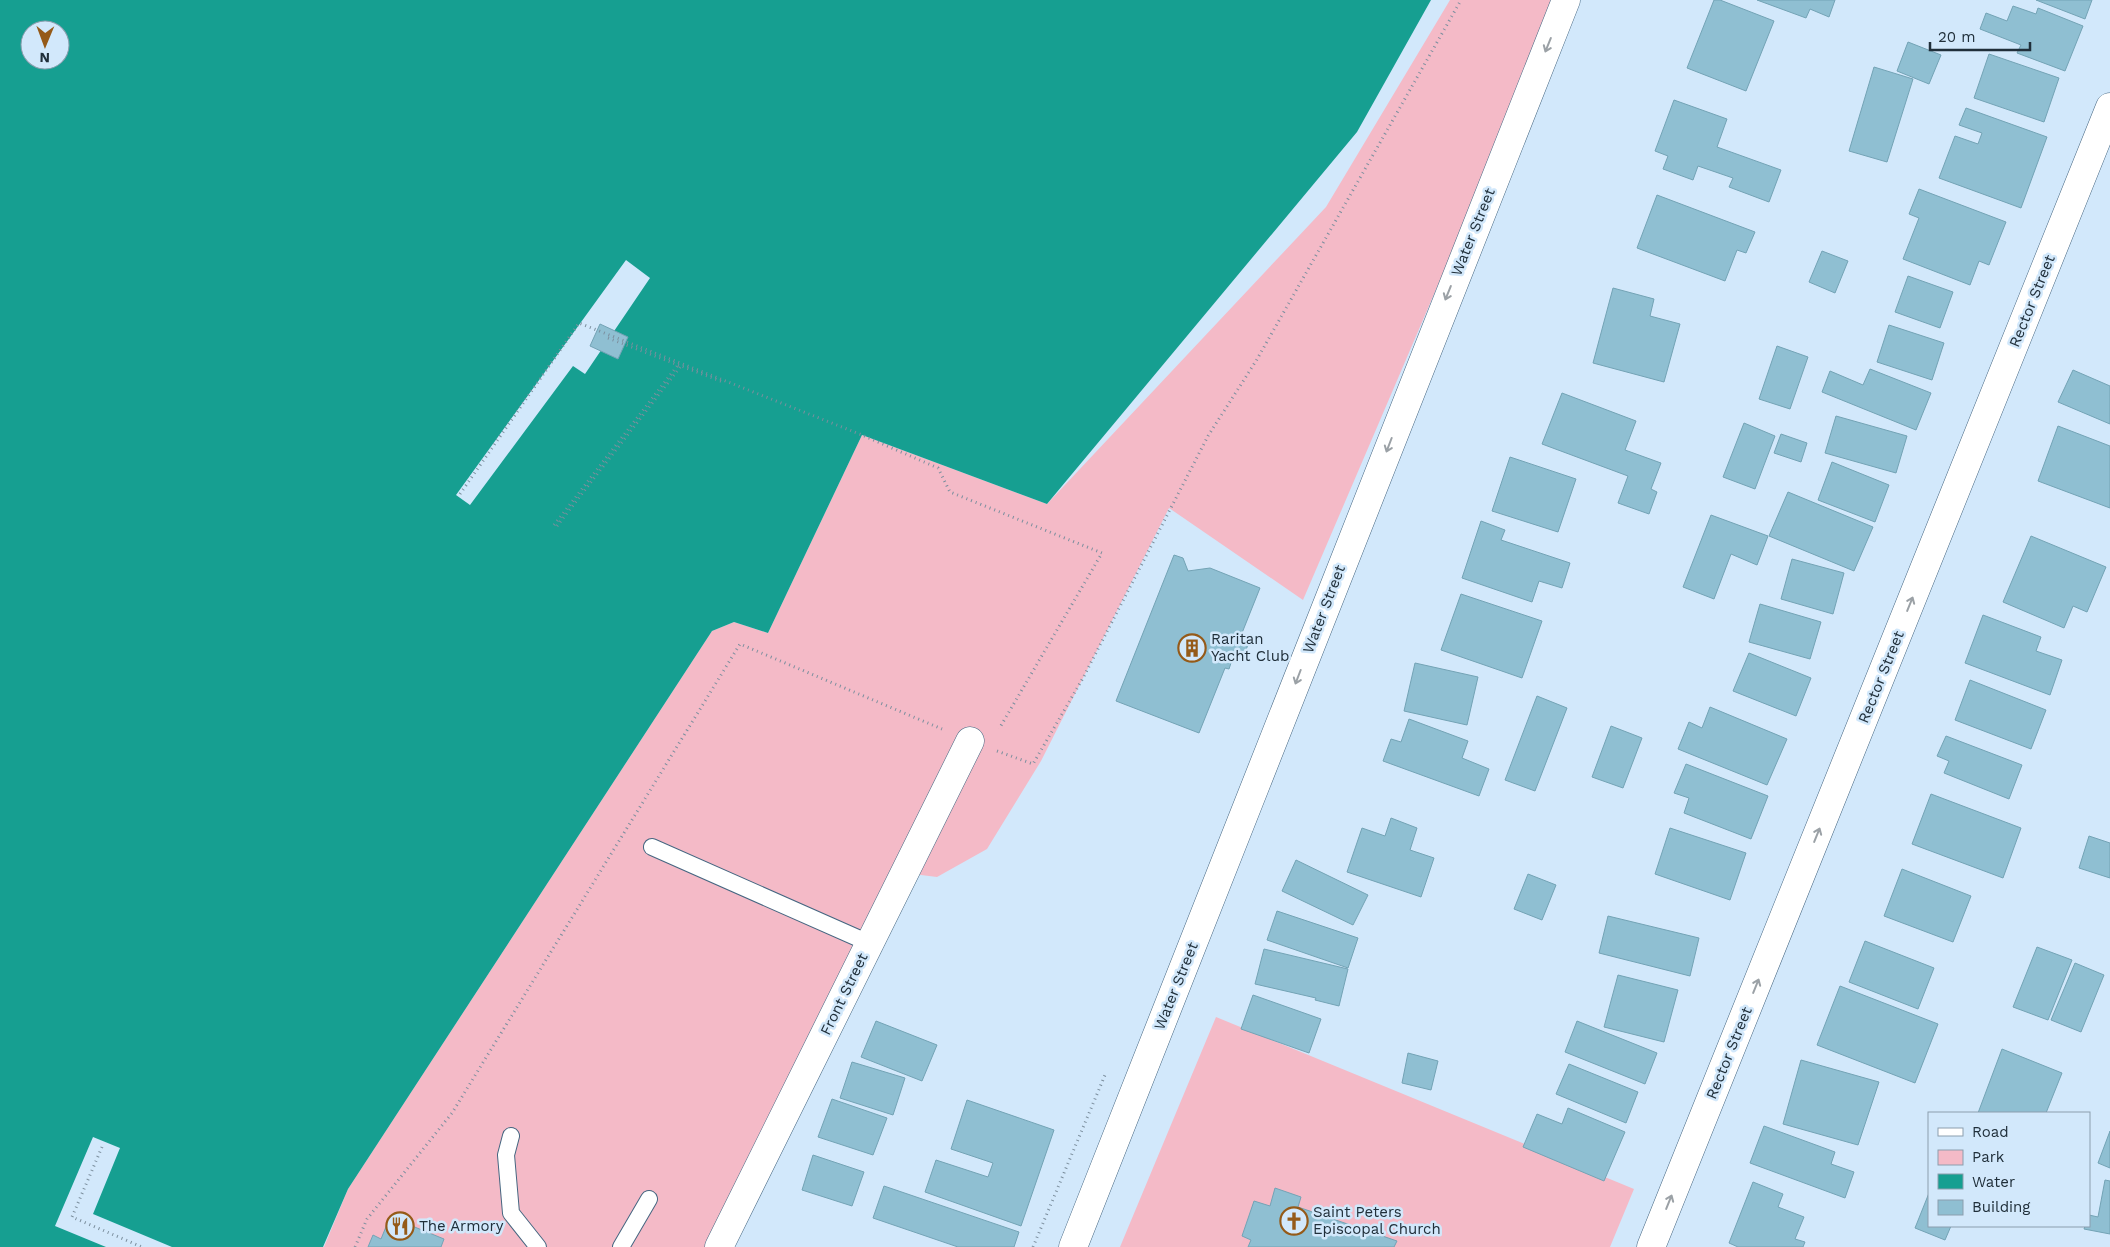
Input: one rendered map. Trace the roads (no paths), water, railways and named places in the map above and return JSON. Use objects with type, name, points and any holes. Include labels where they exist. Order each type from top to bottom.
[{"type":"street","name":"Water Street","points":[[1073,1247],[1566,0]]},
{"type":"street","name":"Rector Street","points":[[1656,1245],[2101,157],[2110,107]]},
{"type":"street","name":"Front Street","points":[[718,1247],[869,943],[979,744]]},
{"type":"lane","points":[[652,847],[869,943]]},
{"type":"lane","points":[[511,1136],[506,1156],[511,1213],[538,1247]]},
{"type":"lane","points":[[621,1247],[649,1199]]},
{"type":"water","points":[[0,0],[1431,0],[1357,132],[1047,504],[862,435],[768,633],[734,622],[712,631],[348,1189],[323,1247],[0,1247]]},
{"type":"place","name":"Raritan Yacht Club","points":[[1192,648]]},
{"type":"place","name":"Saint Peters Episcopal Church","points":[[1294,1221]]},
{"type":"place","name":"The Armory","points":[[400,1226]]}]
